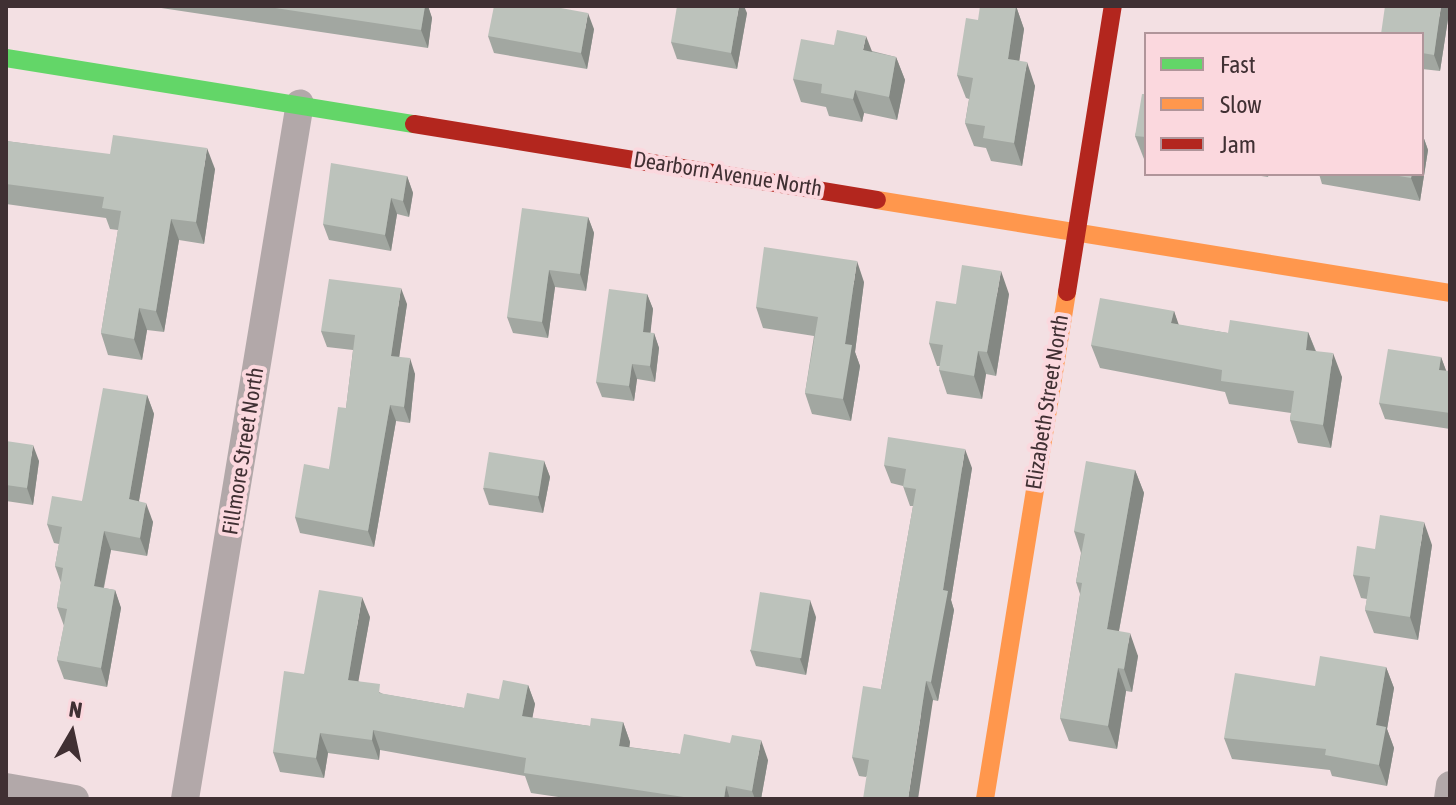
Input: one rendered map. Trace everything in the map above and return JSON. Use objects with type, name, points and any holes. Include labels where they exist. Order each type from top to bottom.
[{"type":"street","name":"Elizabeth Street North","points":[[985,799],[1074,231],[1113,6]]},
{"type":"street","name":"Dearborn Avenue North","points":[[6,58],[300,103],[1450,293]]},
{"type":"street","name":"Fillmore Street North","points":[[185,799],[300,103]]},
{"type":"street","points":[[1448,799],[1450,785]]},
{"type":"street","points":[[6,787],[75,799]]},
{"type":"building","points":[[262,6],[425,6],[421,30]]},
{"type":"building","points":[[494,6],[550,6],[588,13],[581,53],[488,36]]},
{"type":"building","points":[[677,6],[739,6],[731,53],[671,42]]},
{"type":"building","points":[[980,6],[1016,6],[1008,59],[1027,62],[1014,143],[983,138],[985,126],[965,123],[973,78],[957,75],[966,18],[978,20]]},
{"type":"building","points":[[1385,6],[1441,6],[1434,55],[1424,53],[1424,32],[1381,32]]},
{"type":"building","points":[[837,30],[866,36],[863,50],[896,57],[889,97],[855,90],[853,99],[821,93],[822,84],[793,79],[801,39],[834,45]]},
{"type":"building","points":[[1142,94],[1144,94],[1144,137],[1135,136]]},
{"type":"building","points":[[113,135],[207,148],[196,222],[171,219],[156,311],[139,308],[134,339],[101,333],[121,211],[102,208],[104,197],[6,184],[6,141],[110,154]]},
{"type":"building","points":[[331,163],[407,176],[403,201],[391,198],[385,235],[323,224]]},
{"type":"building","points":[[522,208],[588,217],[580,274],[549,270],[542,322],[507,317]]},
{"type":"building","points":[[764,247],[857,261],[845,344],[852,345],[843,399],[805,393],[818,317],[756,307]]},
{"type":"building","points":[[962,265],[1001,271],[987,352],[978,351],[974,376],[939,370],[943,345],[929,343],[936,301],[956,304]]},
{"type":"building","points":[[329,279],[401,288],[391,356],[410,358],[404,407],[390,405],[368,531],[295,517],[304,464],[329,469],[338,407],[346,408],[355,335],[321,331]]},
{"type":"building","points":[[609,289],[647,294],[643,332],[654,333],[650,366],[632,364],[629,386],[596,382]]},
{"type":"building","points":[[1100,298],[1174,311],[1171,323],[1228,333],[1230,320],[1308,332],[1306,350],[1333,353],[1323,425],[1290,420],[1294,391],[1221,381],[1222,370],[1091,345]]},
{"type":"building","points":[[1388,349],[1441,357],[1439,370],[1450,371],[1450,413],[1379,403]]},
{"type":"building","points":[[103,388],[147,395],[129,499],[146,503],[140,538],[104,531],[94,586],[115,590],[101,668],[57,660],[67,609],[57,607],[63,568],[55,566],[62,527],[47,524],[52,496],[82,501]]},
{"type":"building","points":[[888,437],[965,449],[943,590],[948,591],[931,682],[926,681],[908,799],[863,799],[869,760],[852,757],[863,686],[881,689],[916,489],[903,487],[906,469],[884,465]]},
{"type":"building","points":[[6,441],[33,445],[27,488],[6,485]]},
{"type":"building","points":[[489,452],[544,461],[539,496],[483,488]]},
{"type":"building","points":[[1086,461],[1135,470],[1107,629],[1130,633],[1124,669],[1118,668],[1108,726],[1060,718],[1082,583],[1076,582],[1085,534],[1074,531]]},
{"type":"building","points":[[1380,515],[1424,522],[1410,617],[1365,610],[1370,577],[1353,575],[1357,546],[1375,549]]},
{"type":"building","points":[[319,590],[362,597],[348,680],[380,684],[379,693],[464,708],[467,693],[499,699],[503,680],[528,685],[522,716],[590,726],[591,718],[623,722],[619,746],[680,754],[684,734],[730,743],[732,735],[761,740],[752,791],[726,786],[724,799],[697,799],[524,773],[526,758],[373,730],[372,740],[320,733],[316,758],[273,752],[284,671],[304,674]]},
{"type":"building","points":[[760,592],[810,600],[801,658],[751,650]]},
{"type":"building","points":[[1320,656],[1386,667],[1376,725],[1386,727],[1379,765],[1325,755],[1326,749],[1224,738],[1235,673],[1315,686]]},
{"type":"traffic: fast","points":[[6,58],[414,124]]},
{"type":"traffic: slow","points":[[877,200],[1450,293]]},
{"type":"traffic: slow","points":[[985,799],[1067,292]]},
{"type":"traffic: jam","points":[[1067,292],[1113,6]]},
{"type":"traffic: jam","points":[[414,124],[877,200]]}]
